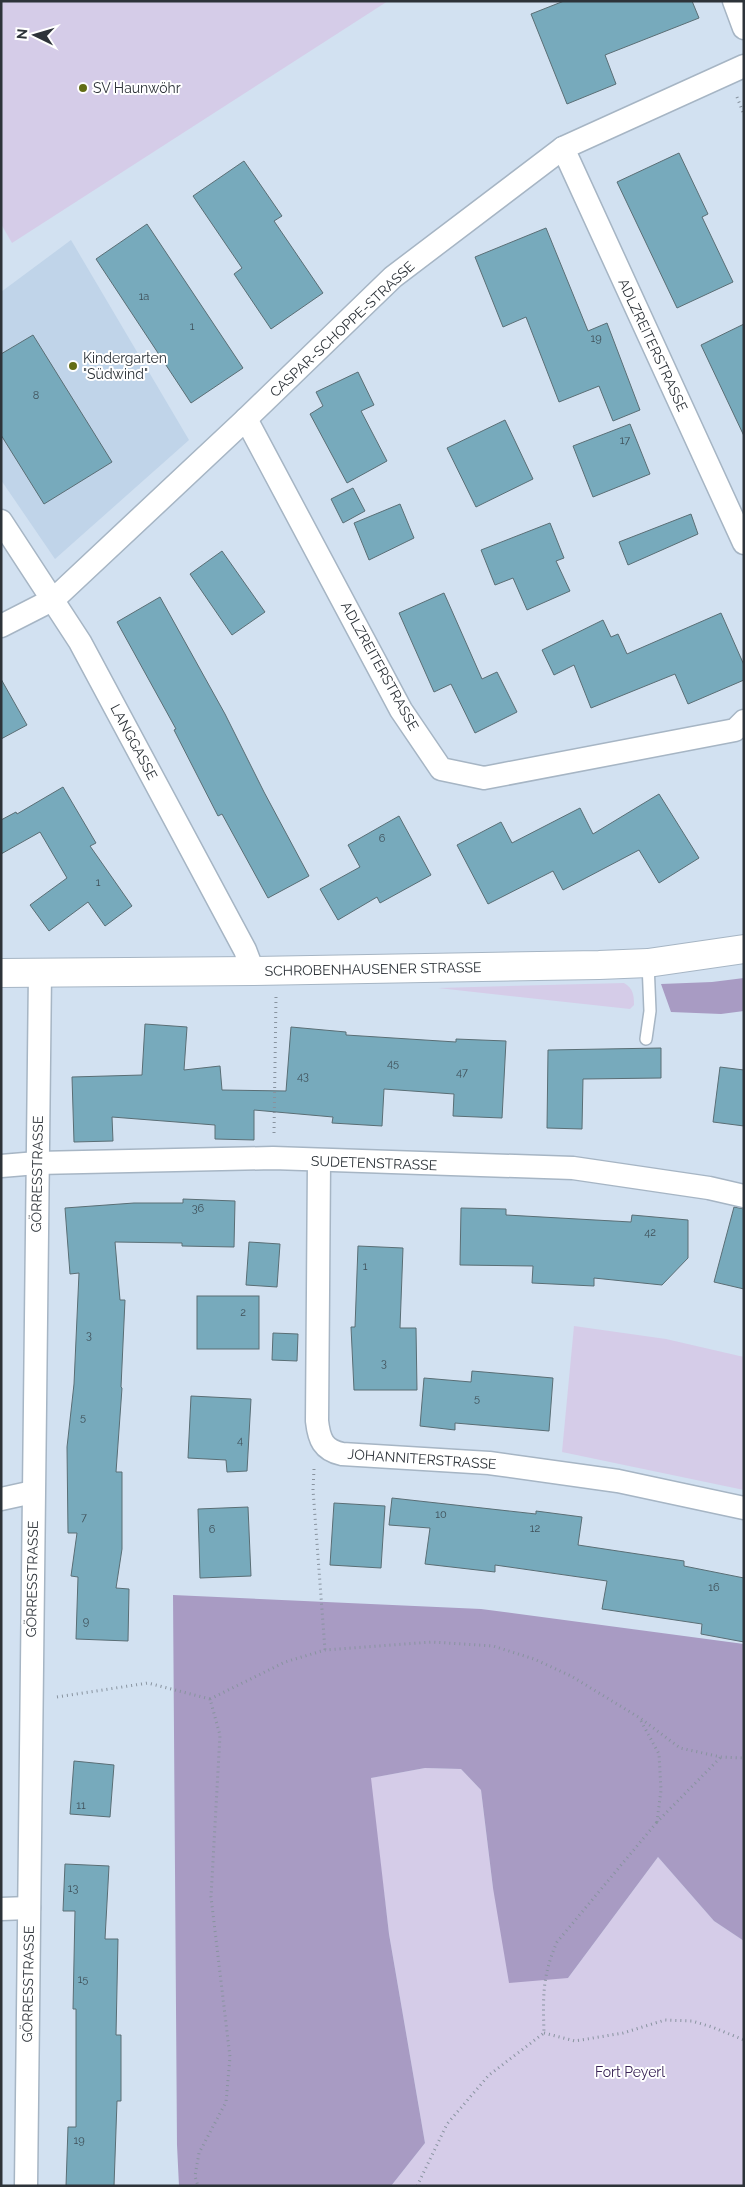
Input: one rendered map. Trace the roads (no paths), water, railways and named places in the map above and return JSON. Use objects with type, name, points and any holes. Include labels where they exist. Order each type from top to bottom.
[{"type":"street","points":[[734,1],[744,28]]},
{"type":"street","name":"CASPAR-SCHOPPE-STRASSE","points":[[1,626],[54,599],[246,419],[393,277],[563,148],[744,66]]},
{"type":"street","name":"ADLZREITERSTRASSE","points":[[563,148],[744,543]]},
{"type":"street","name":"ADLZREITERSTRASSE","points":[[246,419],[401,710],[441,769],[484,778],[735,730],[744,721]]},
{"type":"street","name":"LANGGASSE","points":[[1,521],[54,599],[80,642],[245,950],[266,971]]},
{"type":"street","name":"SCHROBENHAUSENER STRASSE","points":[[1,973],[266,971],[648,963],[744,949]]},
{"type":"street","name":"GÖRRESSTRASSE","points":[[26,2186],[40,972]]},
{"type":"street","name":"SUDETENSTRASSE","points":[[1,1166],[37,1163],[273,1158],[319,1162],[573,1168],[709,1188],[744,1196]]},
{"type":"street","name":"JOHANNITERSTRASSE","points":[[319,1162],[317,1421],[318,1436],[325,1447],[332,1452],[342,1454],[489,1463],[609,1480],[744,1508]]},
{"type":"street","points":[[1,1500],[33,1492]]},
{"type":"street","points":[[1,1909],[29,1908]]},
{"type":"lane","points":[[646,1039],[650,1010],[648,963]]},
{"type":"place","name":"SV Haunwöhr","points":[[83,88]]},
{"type":"place","name":"Kindergarten \"Südwind\"","points":[[73,366]]},
{"type":"park label","name":"Fort Peyerl","points":[[630,2072]]}]
